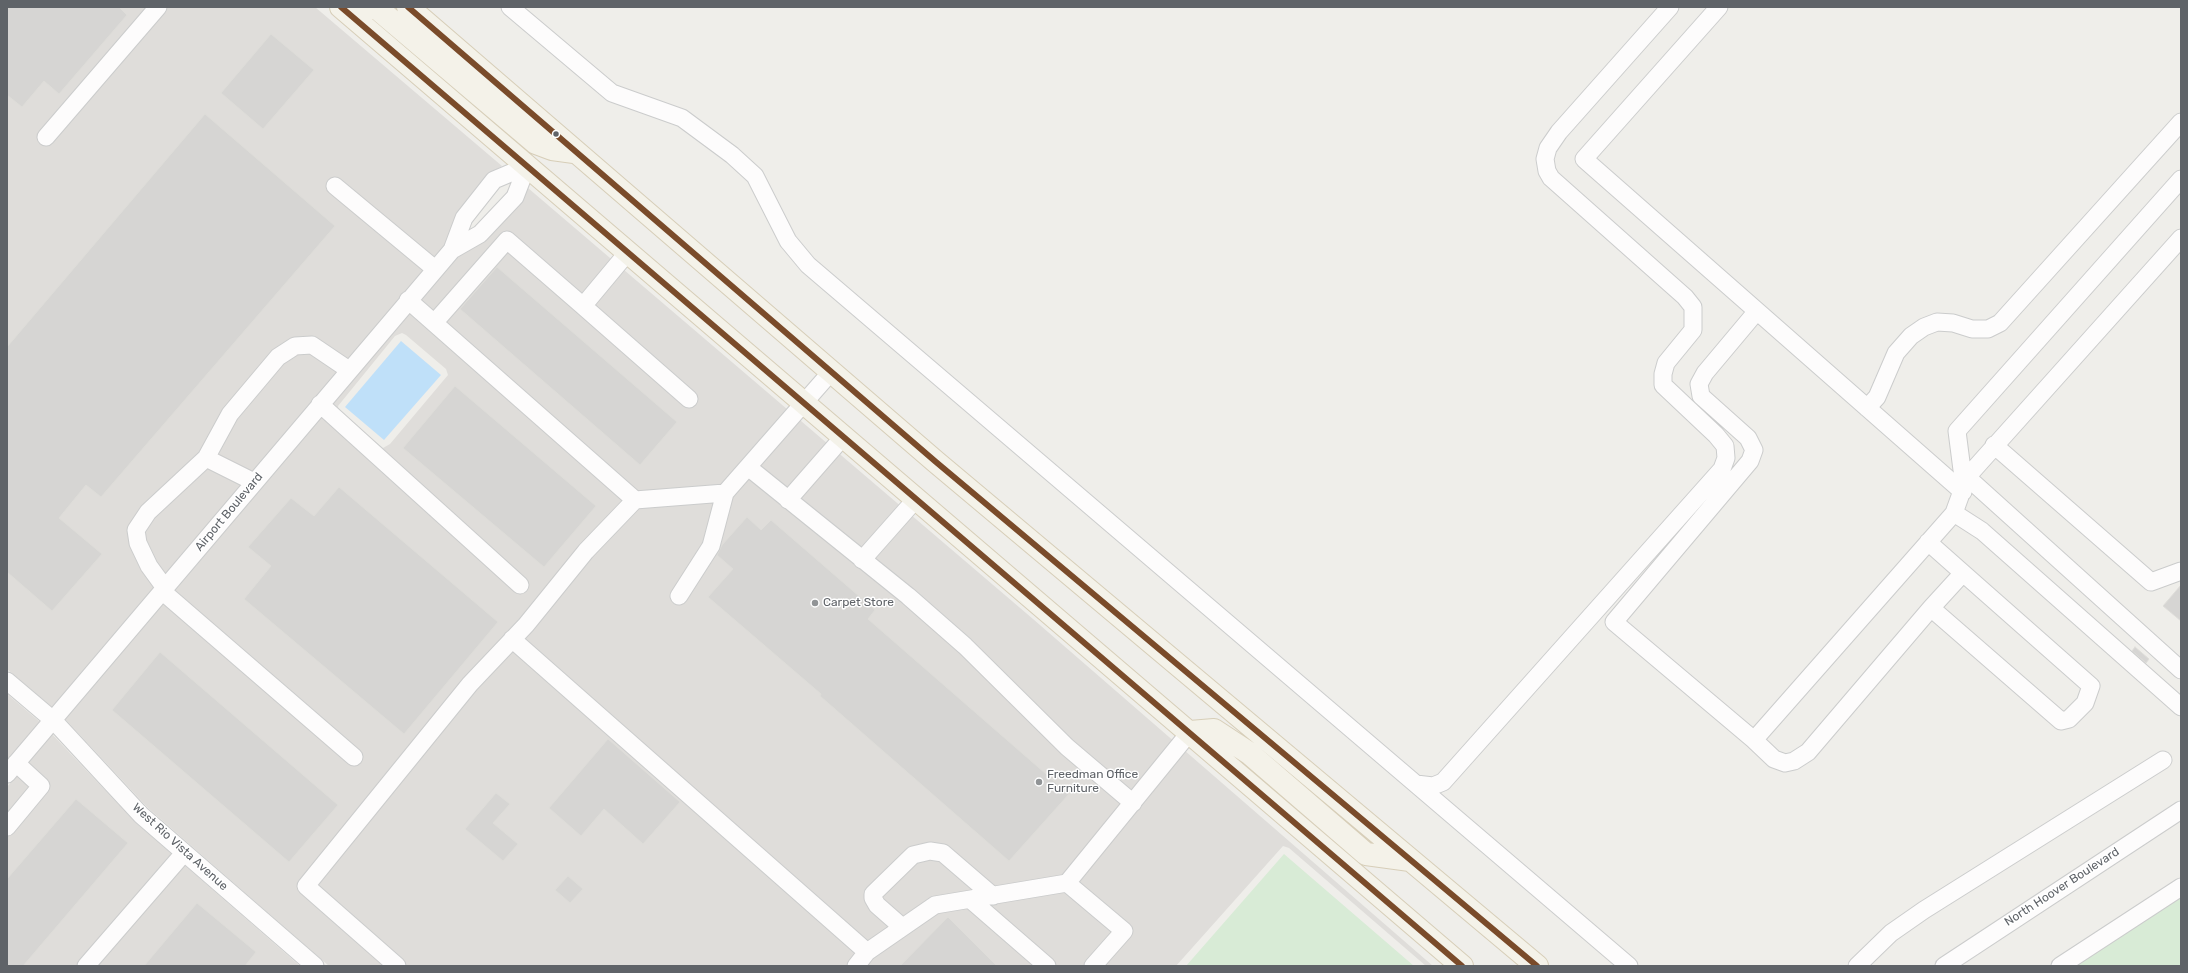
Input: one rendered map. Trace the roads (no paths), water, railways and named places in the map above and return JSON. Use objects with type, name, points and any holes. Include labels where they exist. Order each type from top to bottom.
[{"type":"main road","points":[[408,7],[831,372],[1538,966]]},
{"type":"main road","points":[[356,9],[378,9],[536,143],[552,149],[576,152]]},
{"type":"main road","points":[[356,9],[526,166],[844,436],[1462,966]]},
{"type":"main road","points":[[1190,732],[1214,730],[1249,753],[1366,854],[1410,860]]},
{"type":"main road","points":[[1444,951],[1479,966]]},
{"type":"street","points":[[46,137],[158,7]]},
{"type":"street","points":[[510,7],[612,93],[682,118],[732,154],[755,176],[788,242],[808,265],[1629,966]]},
{"type":"street","points":[[1416,784],[1433,786],[1443,782],[1722,469],[1726,458],[1725,446],[1716,435],[1663,385],[1666,364],[1693,330],[1693,308],[1685,297],[1551,178],[1547,171],[1545,158],[1548,148],[1560,132],[1670,7]]},
{"type":"street","points":[[1719,7],[1584,159],[1867,408],[1965,484],[2180,668],[2160,688]]},
{"type":"street","points":[[1867,408],[1877,397],[1896,353],[1911,336],[1924,327],[1937,322],[1952,323],[1972,329],[1988,329],[2000,323],[2181,122]]},
{"type":"street","name":"Airport Boulevard","points":[[452,250],[464,218],[494,180],[526,166]]},
{"type":"street","name":"Airport Boulevard","points":[[12,769],[435,269],[452,250],[480,234],[515,197],[526,166]]},
{"type":"street","points":[[1965,484],[1957,431],[2181,179]]},
{"type":"street","points":[[335,186],[435,269]]},
{"type":"street","points":[[1754,740],[1954,513],[1965,484],[1994,445],[2181,238]]},
{"type":"street","points":[[434,323],[507,240],[689,399]]},
{"type":"street","points":[[583,306],[628,252]]},
{"type":"street","points":[[408,300],[635,500]]},
{"type":"street","points":[[1757,311],[1705,373],[1699,384],[1701,396],[1748,438],[1754,450],[1750,461],[1614,622],[1754,740],[1774,759],[1785,763],[1794,761],[1808,752],[1931,608],[1963,573]]},
{"type":"street","points":[[349,370],[312,345],[295,346],[278,357],[230,414],[206,458],[148,512],[136,530],[138,543],[163,590],[354,757]]},
{"type":"street","points":[[679,596],[710,546],[725,493],[831,372]]},
{"type":"street","points":[[320,404],[520,585]]},
{"type":"street","points":[[788,500],[844,436]]},
{"type":"street","points":[[1994,445],[2151,582],[2181,571]]},
{"type":"street","points":[[206,458],[254,482]]},
{"type":"street","points":[[748,467],[908,596],[965,646],[1067,747],[1133,803]]},
{"type":"street","points":[[397,966],[306,886],[470,684],[512,639],[586,551],[635,500],[725,493]]},
{"type":"street","points":[[862,560],[916,498]]},
{"type":"street","points":[[1954,513],[1982,531],[2181,707]]},
{"type":"street","points":[[1928,542],[2091,686],[2085,703],[2069,719],[2061,721],[1931,608]]},
{"type":"street","points":[[512,639],[867,952]]},
{"type":"street","name":"West Rio Vista Avenue","points":[[7,681],[52,720],[141,815],[304,963]]},
{"type":"street","points":[[856,966],[867,952],[935,905],[1067,884],[1190,732]]},
{"type":"street","points":[[1857,966],[1891,933],[1924,910],[2163,760]]},
{"type":"street","points":[[7,827],[41,786],[12,769]]},
{"type":"street","name":"North Hoover Boulevard","points":[[1944,966],[2181,810]]},
{"type":"street","points":[[902,927],[876,905],[873,894],[912,855],[930,851],[943,853],[993,896]]},
{"type":"street","points":[[86,966],[184,853]]},
{"type":"street","points":[[1067,884],[1124,931],[1093,966]]},
{"type":"street","points":[[2060,966],[2181,887]]},
{"type":"street","points":[[971,900],[1048,966]]},
{"type":"water","points":[[401,341],[441,375],[384,440],[345,407]]},
{"type":"place","name":"Carpet Store","points":[[815,603]]},
{"type":"place","name":"Freedman Office Furniture","points":[[1039,782]]}]
